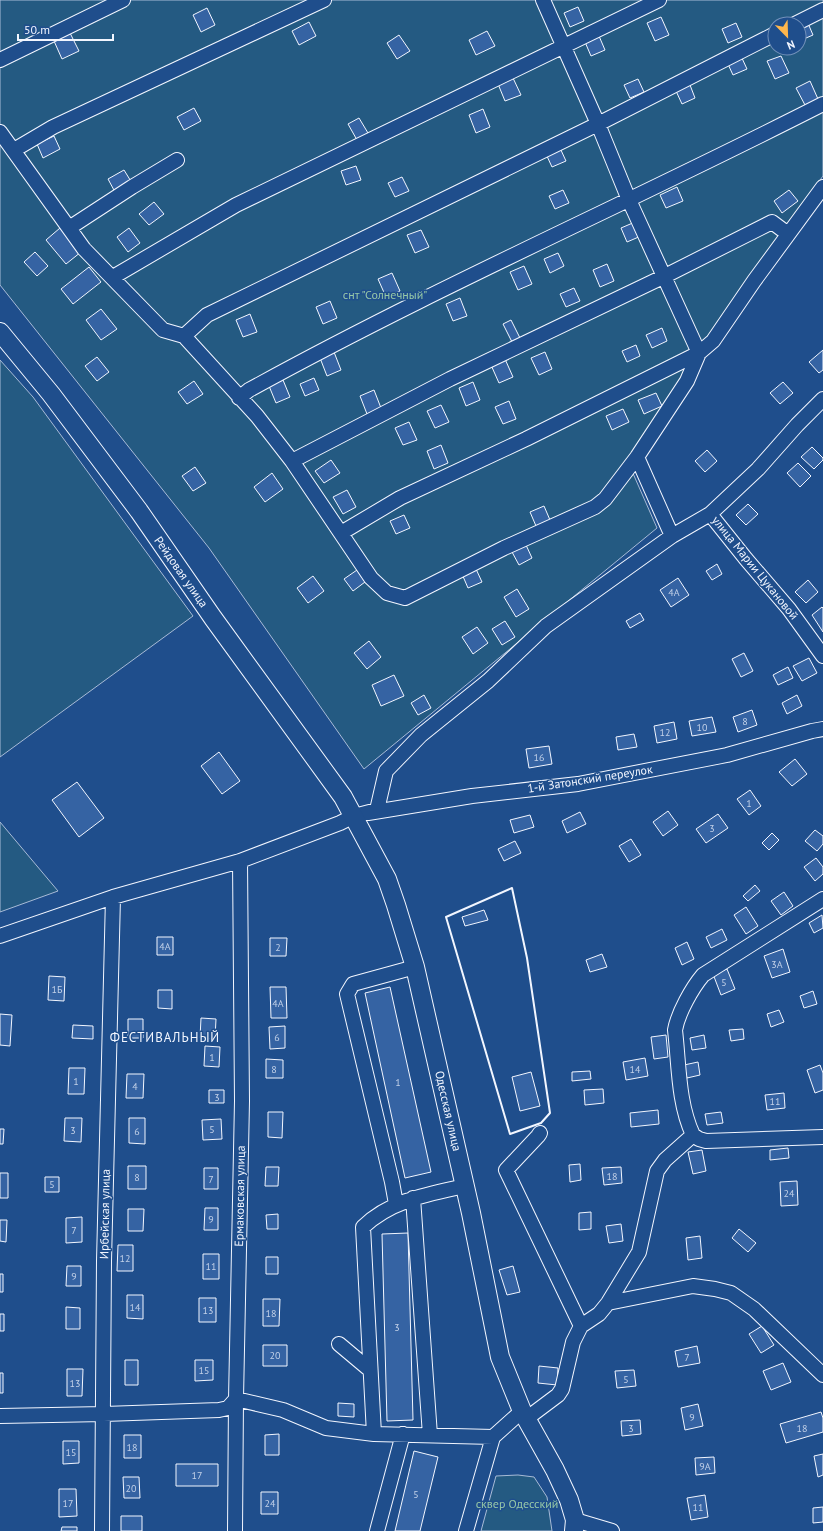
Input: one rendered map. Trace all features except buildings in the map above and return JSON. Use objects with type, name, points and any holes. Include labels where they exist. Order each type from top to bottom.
[{"type":"main road","name":"Рейдовая улица","points":[[0,332],[51,394],[138,511],[213,618],[329,778],[354,816]]},
{"type":"main road","name":"Одесская улица","points":[[354,816],[387,879],[415,967],[465,1186],[500,1357],[524,1415],[555,1470],[569,1500],[574,1526]]},
{"type":"street","points":[[0,60],[123,0]]},
{"type":"street","points":[[14,150],[53,127],[324,0]]},
{"type":"street","points":[[0,132],[84,249],[163,330],[184,336],[257,416],[292,461],[371,578],[387,593],[405,598],[504,548],[595,507],[605,499],[637,457],[687,381],[699,353],[629,200],[598,124],[543,0]]},
{"type":"street","points":[[112,277],[236,205],[659,0]]},
{"type":"street","points":[[807,18],[823,10]]},
{"type":"street","points":[[184,336],[207,315],[598,124],[767,38]]},
{"type":"street","points":[[239,398],[249,390],[322,350],[495,263],[629,200],[823,104]]},
{"type":"street","points":[[69,228],[177,160]]},
{"type":"street","points":[[341,533],[400,498],[526,439],[699,353],[713,341],[823,187]]},
{"type":"street","points":[[292,461],[450,379],[665,276],[772,222],[788,234]]},
{"type":"street","name":"улица Марии Цукановой","points":[[823,399],[797,425],[758,469],[710,514],[789,609],[823,656]]},
{"type":"street","points":[[637,457],[672,536]]},
{"type":"street","points":[[377,810],[386,770],[421,735],[488,681],[546,626],[672,536],[710,514]]},
{"type":"street","name":"1-й Затонский переулок","points":[[0,936],[113,897],[240,861],[340,823],[354,816],[377,810],[472,796],[578,784],[728,755],[823,729]]},
{"type":"street","name":"Ермаковская улица","points":[[235,1531],[242,1102],[240,861]]},
{"type":"street","name":"Ирбейская улица","points":[[102,1531],[104,1260],[113,897]]},
{"type":"street","points":[[823,899],[703,975],[697,982],[676,1022],[675,1030],[683,1103],[687,1122],[693,1135],[706,1141],[823,1137]]},
{"type":"street","points":[[396,1204],[347,994],[353,984],[415,967]]},
{"type":"street","points":[[540,1133],[506,1170],[581,1326]]},
{"type":"street","points":[[0,1416],[219,1410],[228,1408],[236,1399],[283,1410],[326,1428],[374,1434],[493,1437],[524,1415],[558,1395],[562,1389],[573,1342],[581,1326],[599,1314],[608,1303],[639,1252],[657,1171],[664,1160],[693,1135]]},
{"type":"street","points":[[374,1434],[363,1227],[373,1218],[396,1204],[413,1198],[465,1186]]},
{"type":"street","points":[[413,1198],[430,1435]]},
{"type":"street","points":[[608,1303],[693,1286],[731,1293],[754,1309],[823,1375]]},
{"type":"street","points":[[339,1344],[370,1370]]},
{"type":"street","points":[[377,1531],[403,1434]]},
{"type":"street","points":[[466,1531],[493,1437]]},
{"type":"street","points":[[574,1526],[612,1531]]},
{"type":"green space","name":"снт \"Солнечный\"","points":[[0,0],[823,0],[823,176],[775,241],[628,462],[657,528],[364,769],[209,548],[0,285]]},
{"type":"green space","points":[[0,360],[33,397],[193,616],[0,757]]},
{"type":"green space","points":[[0,822],[58,891],[0,912]]},
{"type":"green space","name":"сквер Одесский","points":[[518,1475],[534,1477],[547,1497],[552,1531],[481,1531],[496,1476]]},
{"type":"wall","points":[[512,888],[527,958],[550,1113],[541,1123],[510,1134],[446,917],[512,888]]},
{"type":"district","name":"ФЕСТИВАЛЬНЫЙ","points":[[165,1037]]}]
